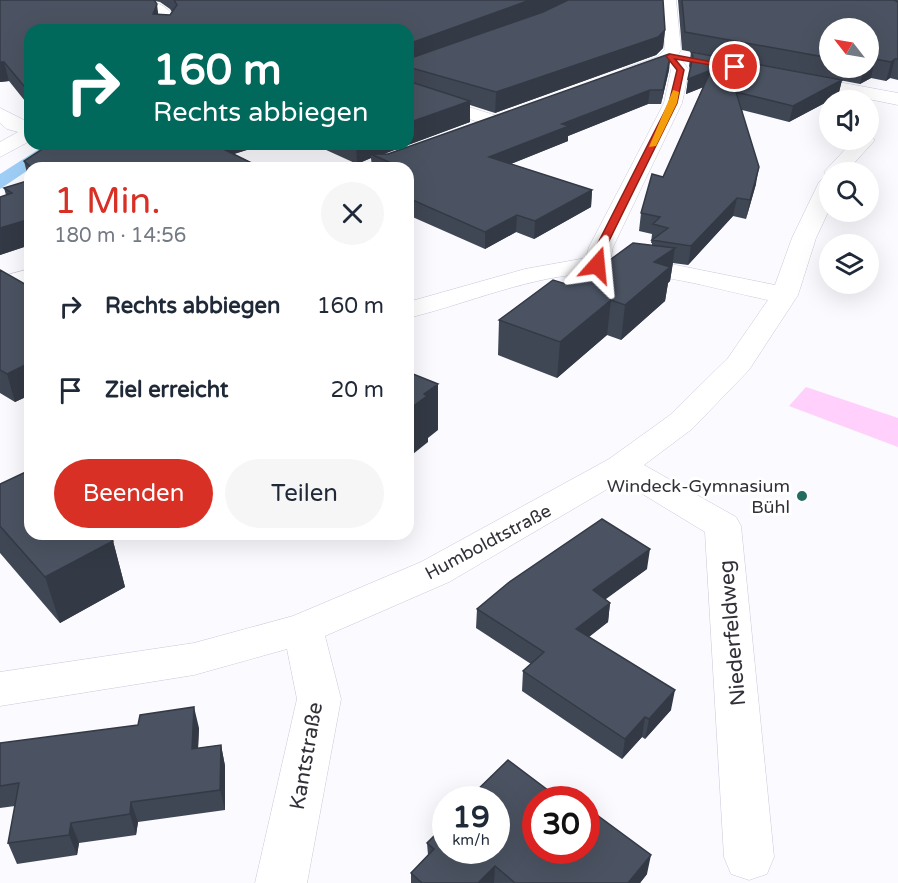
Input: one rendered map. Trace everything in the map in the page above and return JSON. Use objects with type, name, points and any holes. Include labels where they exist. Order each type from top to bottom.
[{"type":"street","points":[[140,0],[161,9],[170,21],[168,24]]},
{"type":"street","points":[[669,0],[673,49],[670,56]]},
{"type":"street","points":[[597,265],[601,247],[673,103],[680,70],[670,56]]},
{"type":"street","points":[[611,80],[670,56],[691,59]]},
{"type":"street","points":[[779,75],[896,106]]},
{"type":"street","points":[[414,95],[503,119],[471,131]]},
{"type":"street","points":[[0,114],[14,125],[24,129]]},
{"type":"street","points":[[0,152],[24,135]]},
{"type":"street","points":[[844,162],[856,150]]},
{"type":"street","name":"Humboldtstraße","points":[[0,689],[194,659],[303,629],[435,572],[621,466],[681,422],[739,364],[785,296],[804,238],[819,206]]},
{"type":"street","points":[[414,308],[538,273],[597,265],[662,270],[785,296]]},
{"type":"street","points":[[0,285],[24,279]]},
{"type":"street","name":"Niederfeldweg","points":[[621,466],[723,526],[750,857]]},
{"type":"street","name":"Kantstraße","points":[[282,883],[320,699],[303,629]]},
{"type":"shaded area","points":[[806,387],[898,418],[898,447],[789,406]]},
{"type":"water","points":[[38,150],[58,150],[40,162],[24,162],[24,173],[0,189],[0,174]]},
{"type":"building","points":[[0,0],[154,0],[157,4],[153,14],[170,15],[177,5],[174,0],[530,0],[414,42],[414,24],[24,24],[24,86],[4,62],[0,62]]},
{"type":"building","points":[[568,0],[663,0],[665,30],[658,37],[496,92],[414,69],[414,57],[543,12]]},
{"type":"building","points":[[682,0],[894,0],[898,2],[898,59],[891,62],[879,60],[879,18],[819,18],[819,56],[685,32]]},
{"type":"building","points":[[691,52],[819,76],[819,78],[842,80],[819,90],[819,92],[793,106],[736,92],[759,167],[750,200],[737,198],[691,246],[652,240],[668,228],[653,224],[660,217],[641,213],[652,174],[663,177],[711,70],[688,79],[693,56]]},
{"type":"building","points":[[669,54],[663,90],[650,90],[562,124],[569,126],[489,157],[592,190],[535,221],[517,215],[485,232],[414,201],[414,162],[389,162],[371,154],[414,150],[414,145]]},
{"type":"building","points":[[414,83],[470,101],[414,121]]},
{"type":"building","points":[[41,150],[225,150],[250,162],[25,162]]},
{"type":"building","points":[[24,182],[24,221],[0,228],[0,197],[12,193],[4,188]]},
{"type":"building","points":[[633,243],[675,248],[654,262],[670,267],[625,305],[611,300],[560,342],[499,320],[553,280],[569,285],[598,263],[603,265]]},
{"type":"building","points":[[0,270],[24,284],[24,366],[7,374],[0,370]]},
{"type":"building","points":[[414,374],[438,384],[424,394],[427,396],[414,406]]},
{"type":"building","points":[[24,473],[24,540],[113,541],[45,577],[0,526],[0,484]]},
{"type":"building","points":[[602,519],[650,549],[593,590],[610,603],[576,629],[675,690],[649,719],[645,717],[625,739],[523,671],[544,652],[477,609],[508,583]]},
{"type":"building","points":[[194,707],[192,749],[221,745],[220,790],[131,802],[130,814],[71,823],[69,835],[8,843],[19,783],[0,786],[0,743],[138,725],[140,715]]},
{"type":"building","points":[[508,760],[542,786],[522,786],[522,864],[600,864],[600,817],[651,855],[628,883],[515,883],[495,866],[478,883],[422,883],[411,873],[432,851],[432,864],[510,864],[510,786],[481,786]]},
{"type":"building","points":[[432,838],[432,847],[427,843]]},
{"type":"slow traffic","points":[[652,146],[676,92]]},
{"type":"place","name":"Windeck-Gymnasium Bühl","points":[[802,496]]},
{"type":"route","points":[[597,265],[601,247],[673,103],[680,70],[670,56],[735,67]]}]
